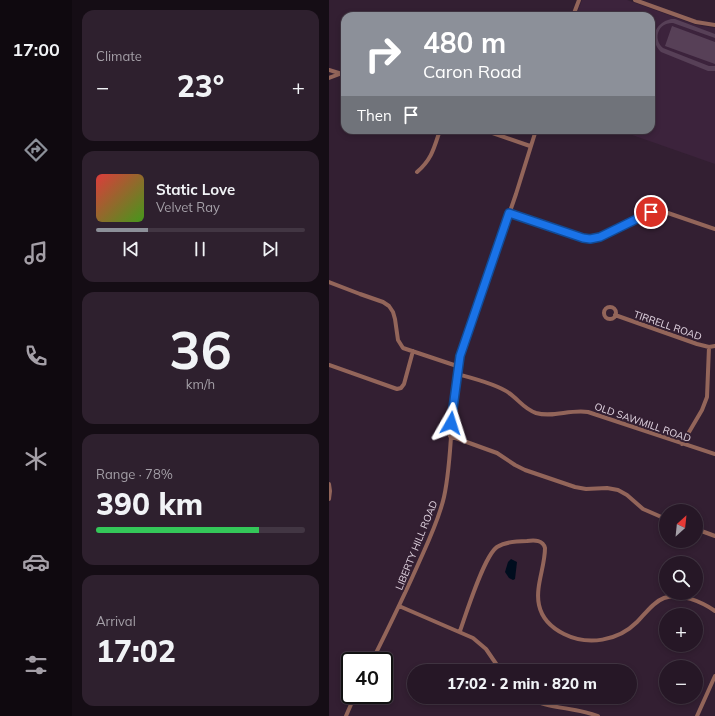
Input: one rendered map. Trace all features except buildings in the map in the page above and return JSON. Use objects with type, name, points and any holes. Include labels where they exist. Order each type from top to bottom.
[{"type":"street","points":[[574,12],[579,0]]},
{"type":"street","points":[[635,0],[697,22],[715,25]]},
{"type":"street","points":[[329,70],[341,73]]},
{"type":"street","points":[[329,78],[341,75]]},
{"type":"street","points":[[417,172],[428,162],[439,134]]},
{"type":"street","points":[[496,134],[530,146]]},
{"type":"street","name":"LIBERTY HILL ROAD","points":[[376,652],[399,606],[441,507],[444,497],[447,472],[457,366],[509,213],[534,134]]},
{"type":"street","points":[[509,213],[590,239],[600,237],[651,212],[657,211],[665,212],[715,229]]},
{"type":"street","points":[[329,282],[383,302],[389,306],[393,312],[399,343],[403,348],[457,366]]},
{"type":"street","name":"TIRRELL ROAD","points":[[615,315],[697,344],[709,347],[715,346]]},
{"type":"street","points":[[682,444],[702,410],[707,397],[709,347]]},
{"type":"street","points":[[329,366],[397,389],[401,388],[404,384],[413,351]]},
{"type":"street","name":"OLD SAWMILL ROAD","points":[[457,374],[476,379],[508,392],[526,409],[538,414],[548,415],[569,411],[588,412],[715,454]]},
{"type":"street","points":[[450,436],[497,454],[525,470],[575,487],[586,489],[607,488],[618,490],[627,495],[643,509],[659,516]]},
{"type":"street","points":[[329,484],[329,499]]},
{"type":"street","points":[[703,532],[715,536]]},
{"type":"street","points":[[460,631],[485,565],[492,553],[503,544],[528,541],[541,542],[544,544],[545,548],[538,594],[542,614],[548,623],[556,630],[576,639],[597,640],[618,636],[627,630],[658,601],[665,598],[682,597],[706,605],[715,611]]},
{"type":"street","points":[[399,606],[460,631],[479,642],[487,649],[497,664]]},
{"type":"street","points":[[697,716],[715,676]]},
{"type":"street","points":[[346,716],[351,704]]},
{"type":"street","points":[[543,704],[575,709],[598,716]]},
{"type":"shaded area","points":[[582,0],[627,0],[696,25],[715,28],[715,164],[629,134],[655,134],[655,12],[578,12]]},
{"type":"shaded area","points":[[675,19],[715,34],[715,38],[673,23],[668,23],[659,31],[658,40],[663,48],[709,66],[715,66],[715,71],[708,71],[661,52],[655,42],[655,32],[657,28],[665,21]]},
{"type":"shaded area","points":[[672,26],[715,42],[715,64],[665,46]]},
{"type":"water","points":[[511,559],[517,562],[515,579],[513,580],[509,578],[505,572],[508,562]]},
{"type":"route","points":[[451,423],[457,366],[509,213],[583,238],[593,239],[651,212]]}]
